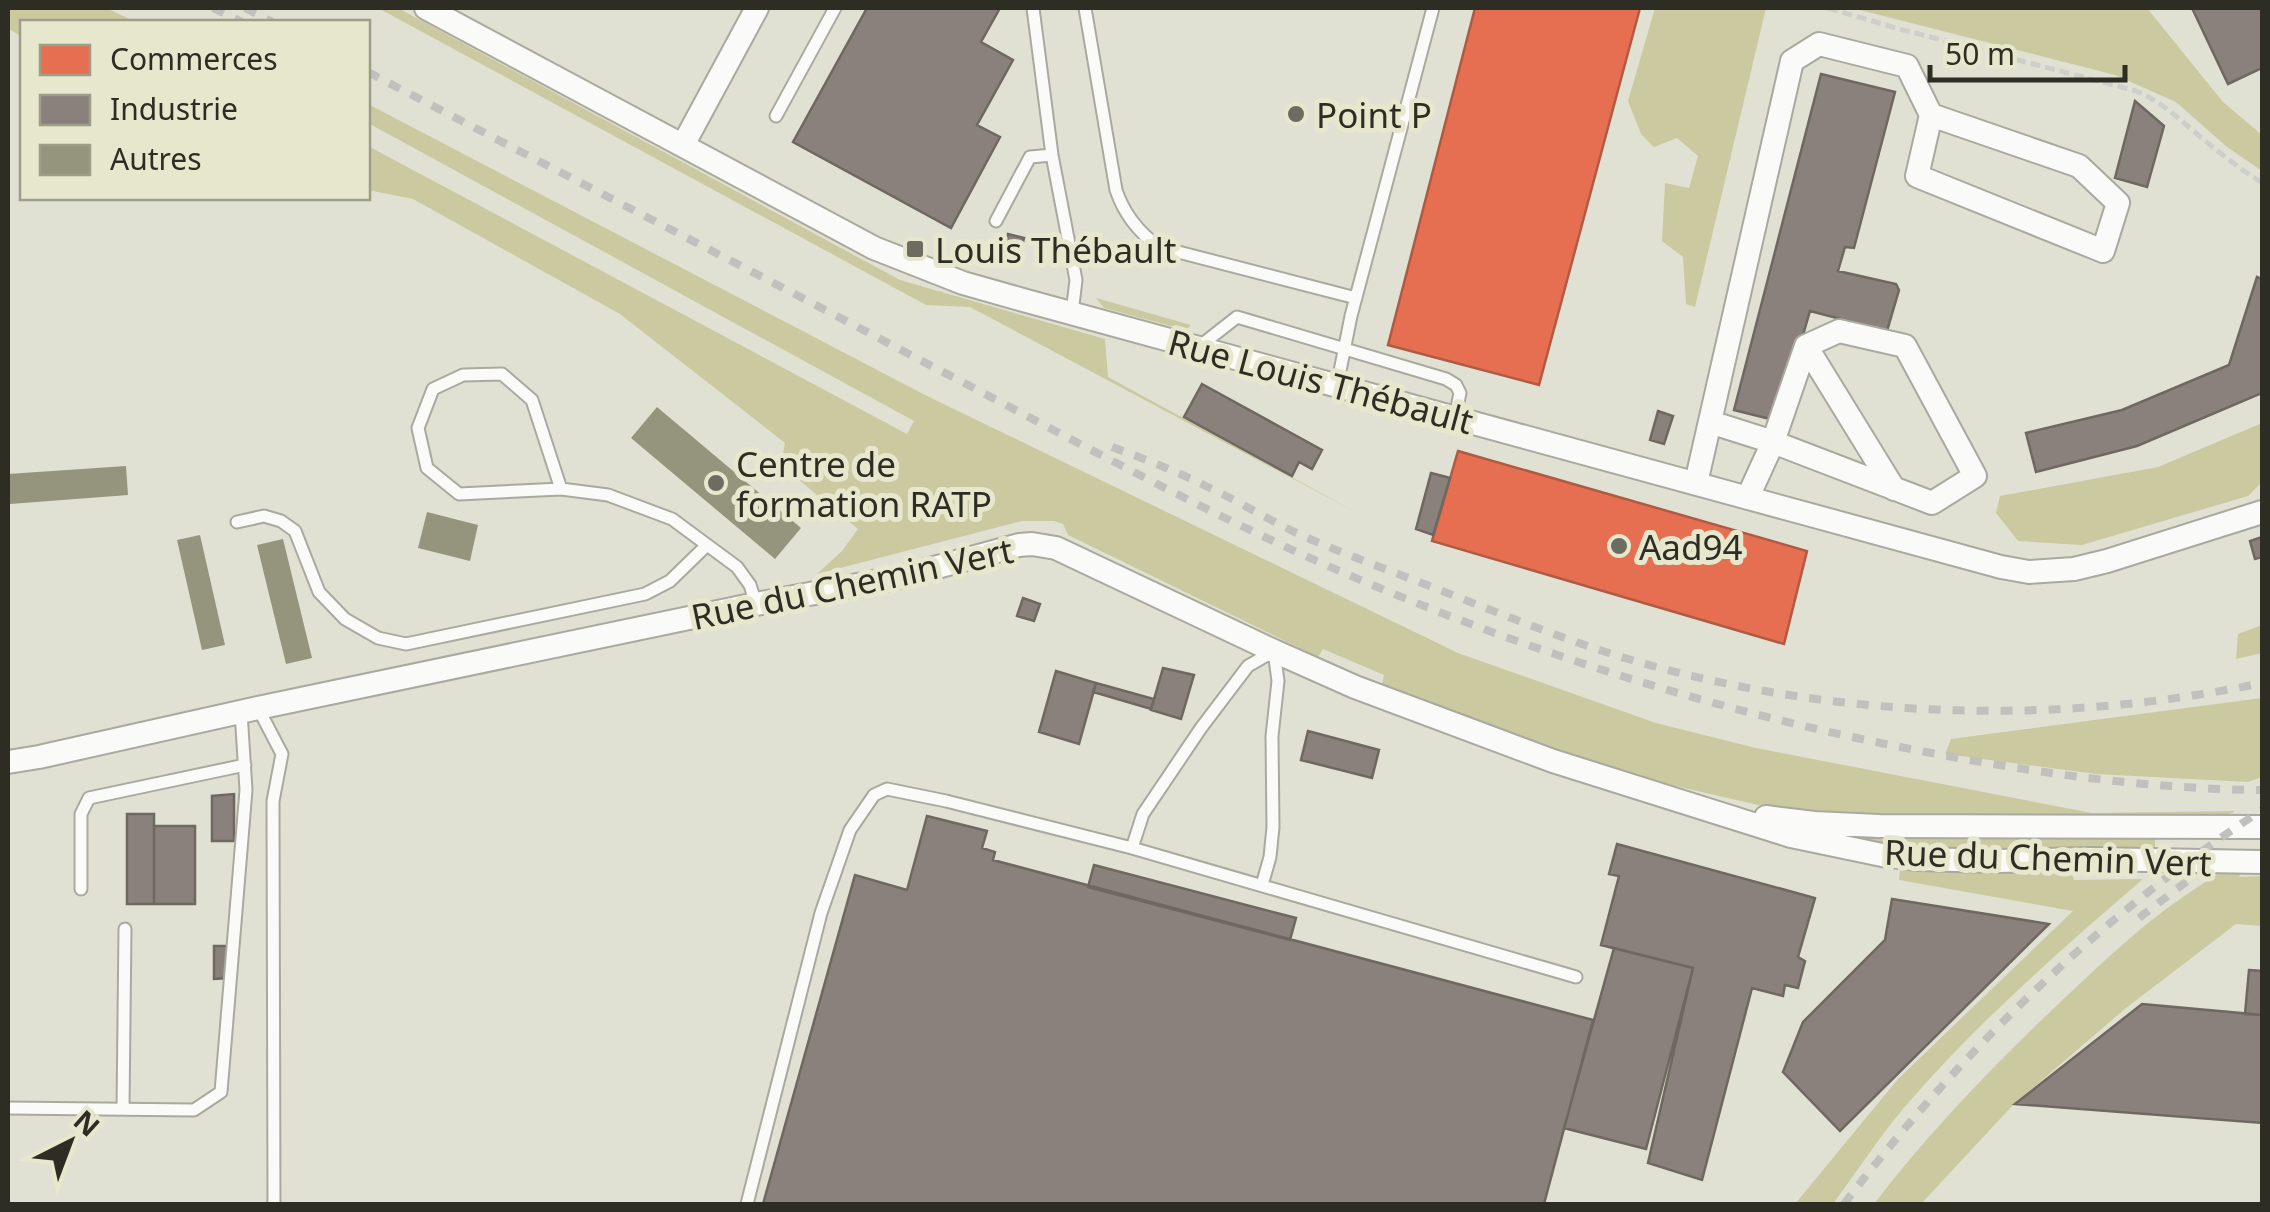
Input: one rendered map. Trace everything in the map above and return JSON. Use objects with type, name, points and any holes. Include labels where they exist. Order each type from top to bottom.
[{"type":"street","name":"Rue Louis Thébault","points":[[426,8],[874,248],[962,282],[1198,348],[1988,564],[2030,572],[2074,569],[2107,561],[2262,512]]},
{"type":"street","points":[[683,146],[757,8]]},
{"type":"street","points":[[1696,483],[1792,61],[1819,44],[1907,66],[1931,115],[1917,176],[2103,251],[2118,203],[2079,166],[1931,115]]},
{"type":"street","points":[[1710,422],[1772,442],[1932,503],[1975,476],[1905,346],[1839,330],[1806,346],[1772,442],[1748,498]]},
{"type":"street","points":[[1806,346],[1894,489]]},
{"type":"street","name":"Rue du Chemin Vert","points":[[8,762],[756,604],[900,578],[1019,546],[1044,545],[1080,558],[1356,687],[1553,760],[1791,836],[1900,857],[2262,862]]},
{"type":"street","name":"Rue du Chemin Vert","points":[[1662,795],[1814,823],[2262,828]]},
{"type":"lane","points":[[776,116],[835,8]]},
{"type":"lane","points":[[1033,8],[1052,155],[1076,280],[1072,313]]},
{"type":"lane","points":[[1086,8],[1116,190],[1121,204],[1145,237],[1159,246],[1356,298]]},
{"type":"lane","points":[[1337,386],[1356,298],[1432,8]]},
{"type":"lane","points":[[996,221],[1030,158],[1052,155]]},
{"type":"lane","points":[[1198,348],[1237,317],[1446,379],[1460,393],[1455,417]]},
{"type":"lane","points":[[560,489],[532,400],[502,374],[463,375],[433,389],[418,428],[426,468],[459,494],[560,489],[608,495],[672,518],[737,567],[750,584],[756,604]]},
{"type":"lane","points":[[237,522],[264,516],[296,531],[318,592],[345,618],[378,638],[406,644],[645,594],[670,581],[707,545]]},
{"type":"lane","points":[[1132,848],[1143,814],[1201,728],[1248,666],[1274,651],[1278,680],[1272,736],[1274,827],[1262,885]]},
{"type":"lane","points":[[8,1108],[194,1110],[221,1092],[250,710]]},
{"type":"lane","points":[[250,710],[282,754],[273,801],[274,1204]]},
{"type":"lane","points":[[81,888],[81,814],[89,798],[244,765]]},
{"type":"lane","points":[[747,1204],[821,913],[850,830],[874,795],[887,789],[1132,848],[1576,977]]},
{"type":"lane","points":[[123,1109],[125,928]]},
{"type":"path","points":[[1828,8],[2136,91],[2169,109],[2262,183]]},
{"type":"shaded area","points":[[8,8],[106,8],[132,20],[20,20],[20,36],[9,29],[8,32]]},
{"type":"shaded area","points":[[378,8],[398,8],[900,280],[1105,339],[1108,377],[1361,515],[970,307],[926,305]]},
{"type":"shaded area","points":[[1655,8],[1766,8],[1695,307],[1686,304],[1683,257],[1662,241],[1665,183],[1689,188],[1698,156],[1677,138],[1654,147],[1641,134],[1628,101]]},
{"type":"shaded area","points":[[1852,8],[2147,8],[2223,102],[2262,135],[2262,171],[2227,147],[2176,102],[2115,75]]},
{"type":"shaded area","points":[[370,105],[927,396],[1458,653],[1656,723],[1756,748],[2092,813],[2235,811],[2216,823],[1810,817],[1645,779],[1382,684],[1384,675],[1323,649],[1318,657],[1068,535],[1063,524],[1054,521],[1022,521],[817,574],[858,529],[781,465],[785,443],[620,314],[413,199],[370,190],[370,147],[907,434],[914,421],[370,124]]},
{"type":"shaded area","points":[[1096,298],[1191,325],[1186,330],[1104,308]]},
{"type":"shaded area","points":[[2262,423],[2262,482],[2248,496],[2082,545],[2018,541],[1996,513],[2000,496],[2158,467]]},
{"type":"shaded area","points":[[2262,625],[2262,653],[2236,659],[2238,634]]},
{"type":"shaded area","points":[[2262,698],[2262,777],[2248,782],[2096,774],[1945,754],[1951,739]]},
{"type":"shaded area","points":[[1800,828],[2155,835],[2155,850],[1906,851]]},
{"type":"shaded area","points":[[2255,848],[2239,877],[2262,876],[2262,926],[2236,924],[2126,1008],[2013,1105],[1921,1204],[1874,1204],[1959,1104],[2093,972],[2166,909]]},
{"type":"shaded area","points":[[1900,871],[2072,874],[2074,880],[2143,879],[2026,983],[1942,1065],[1894,1120],[1833,1204],[1795,1204],[1898,1079],[2073,911],[1899,880]]},
{"type":"building: Commerces","points":[[1475,8],[1640,8],[1539,385],[1388,345]]},
{"type":"building: Commerces","name":"Aad94","points":[[1458,451],[1807,551],[1784,644],[1432,541]]},
{"type":"building: Industrie","points":[[867,8],[1000,8],[981,42],[1013,60],[977,125],[1000,137],[951,228],[793,142]]},
{"type":"building: Industrie","points":[[2192,8],[2262,8],[2262,68],[2228,84]]},
{"type":"building: Industrie","points":[[1821,74],[1895,92],[1854,248],[1845,247],[1838,271],[1896,284],[1899,290],[1887,331],[1810,311],[1778,421],[1734,410]]},
{"type":"building: Industrie","points":[[2135,101],[2164,126],[2147,187],[2115,178]]},
{"type":"building: Industrie","points":[[1008,234],[1024,238],[1021,250],[1005,246]]},
{"type":"building: Industrie","points":[[2257,277],[2262,279],[2262,393],[2137,446],[2036,472],[2026,433],[2122,410],[2229,365]]},
{"type":"building: Industrie","points":[[1202,384],[1322,450],[1312,469],[1299,462],[1292,476],[1184,417]]},
{"type":"building: Industrie","points":[[1658,411],[1673,416],[1664,444],[1650,440]]},
{"type":"building: Industrie","points":[[1431,473],[1450,478],[1433,535],[1416,529]]},
{"type":"building: Industrie","points":[[2262,537],[2262,557],[2255,559],[2250,541]]},
{"type":"building: Industrie","points":[[1023,598],[1040,604],[1034,621],[1017,616]]},
{"type":"building: Industrie","points":[[1163,668],[1194,675],[1181,719],[1151,710]]},
{"type":"building: Industrie","points":[[1056,671],[1096,683],[1079,744],[1039,732]]},
{"type":"building: Industrie","points":[[1096,683],[1154,699],[1151,709],[1093,692]]},
{"type":"building: Industrie","points":[[1308,731],[1379,750],[1372,778],[1301,760]]},
{"type":"building: Industrie","points":[[234,794],[234,841],[212,841],[212,796]]},
{"type":"building: Industrie","points":[[127,814],[154,814],[154,904],[127,904]]},
{"type":"building: Industrie","points":[[927,816],[987,831],[982,848],[995,852],[993,860],[1593,1020],[1544,1204],[763,1204],[855,875],[907,890]]},
{"type":"building: Industrie","points":[[154,826],[195,826],[195,904],[154,904]]},
{"type":"building: Industrie","points":[[1617,844],[1815,898],[1798,957],[1805,961],[1798,988],[1785,985],[1783,996],[1752,988],[1702,1180],[1648,1163],[1693,968],[1601,945],[1619,876],[1609,874]]},
{"type":"building: Industrie","points":[[1094,865],[1296,918],[1290,940],[1088,887]]},
{"type":"building: Industrie","points":[[1892,899],[2049,924],[1840,1131],[1783,1072],[1803,1022],[1885,940]]},
{"type":"building: Industrie","points":[[214,946],[229,946],[229,978],[214,979]]},
{"type":"building: Industrie","points":[[1614,948],[1693,968],[1646,1149],[1564,1128]]},
{"type":"building: Industrie","points":[[2249,970],[2262,971],[2262,1015],[2245,1014]]},
{"type":"building: Industrie","points":[[2142,1004],[2262,1015],[2262,1123],[2015,1104]]},
{"type":"building: Autres","name":"Centre de formation RATP","points":[[657,407],[801,528],[775,559],[631,438]]},
{"type":"building: Autres","points":[[126,466],[128,495],[10,504],[8,474]]},
{"type":"building: Autres","points":[[427,512],[478,525],[470,561],[418,548]]},
{"type":"building: Autres","points":[[200,535],[225,645],[202,650],[177,540]]},
{"type":"building: Autres","points":[[283,539],[312,658],[286,664],[257,545]]},
{"type":"railway","points":[[213,8],[238,20]]},
{"type":"railway","points":[[245,8],[269,20]]},
{"type":"railway","points":[[370,73],[1175,493],[1276,543],[1473,625],[1621,676],[1849,736],[2051,773],[2178,787],[2262,790]]},
{"type":"railway","points":[[1112,447],[1198,482],[1317,542],[1521,622],[1635,661],[1738,686],[1887,707],[2038,710],[2188,696],[2262,683]]},
{"type":"railway","points":[[1844,1204],[1936,1093],[2036,989],[2145,895],[2262,810]]},
{"type":"railway","points":[[2139,918],[2195,875]]},
{"type":"place","name":"Point P","points":[[1296,114]]},
{"type":"place","name":"Louis Thébault","points":[[915,249]]},
{"type":"place","name":"Centre de formation RATP","points":[[716,483]]},
{"type":"place","name":"Aad94","points":[[1619,546]]}]
